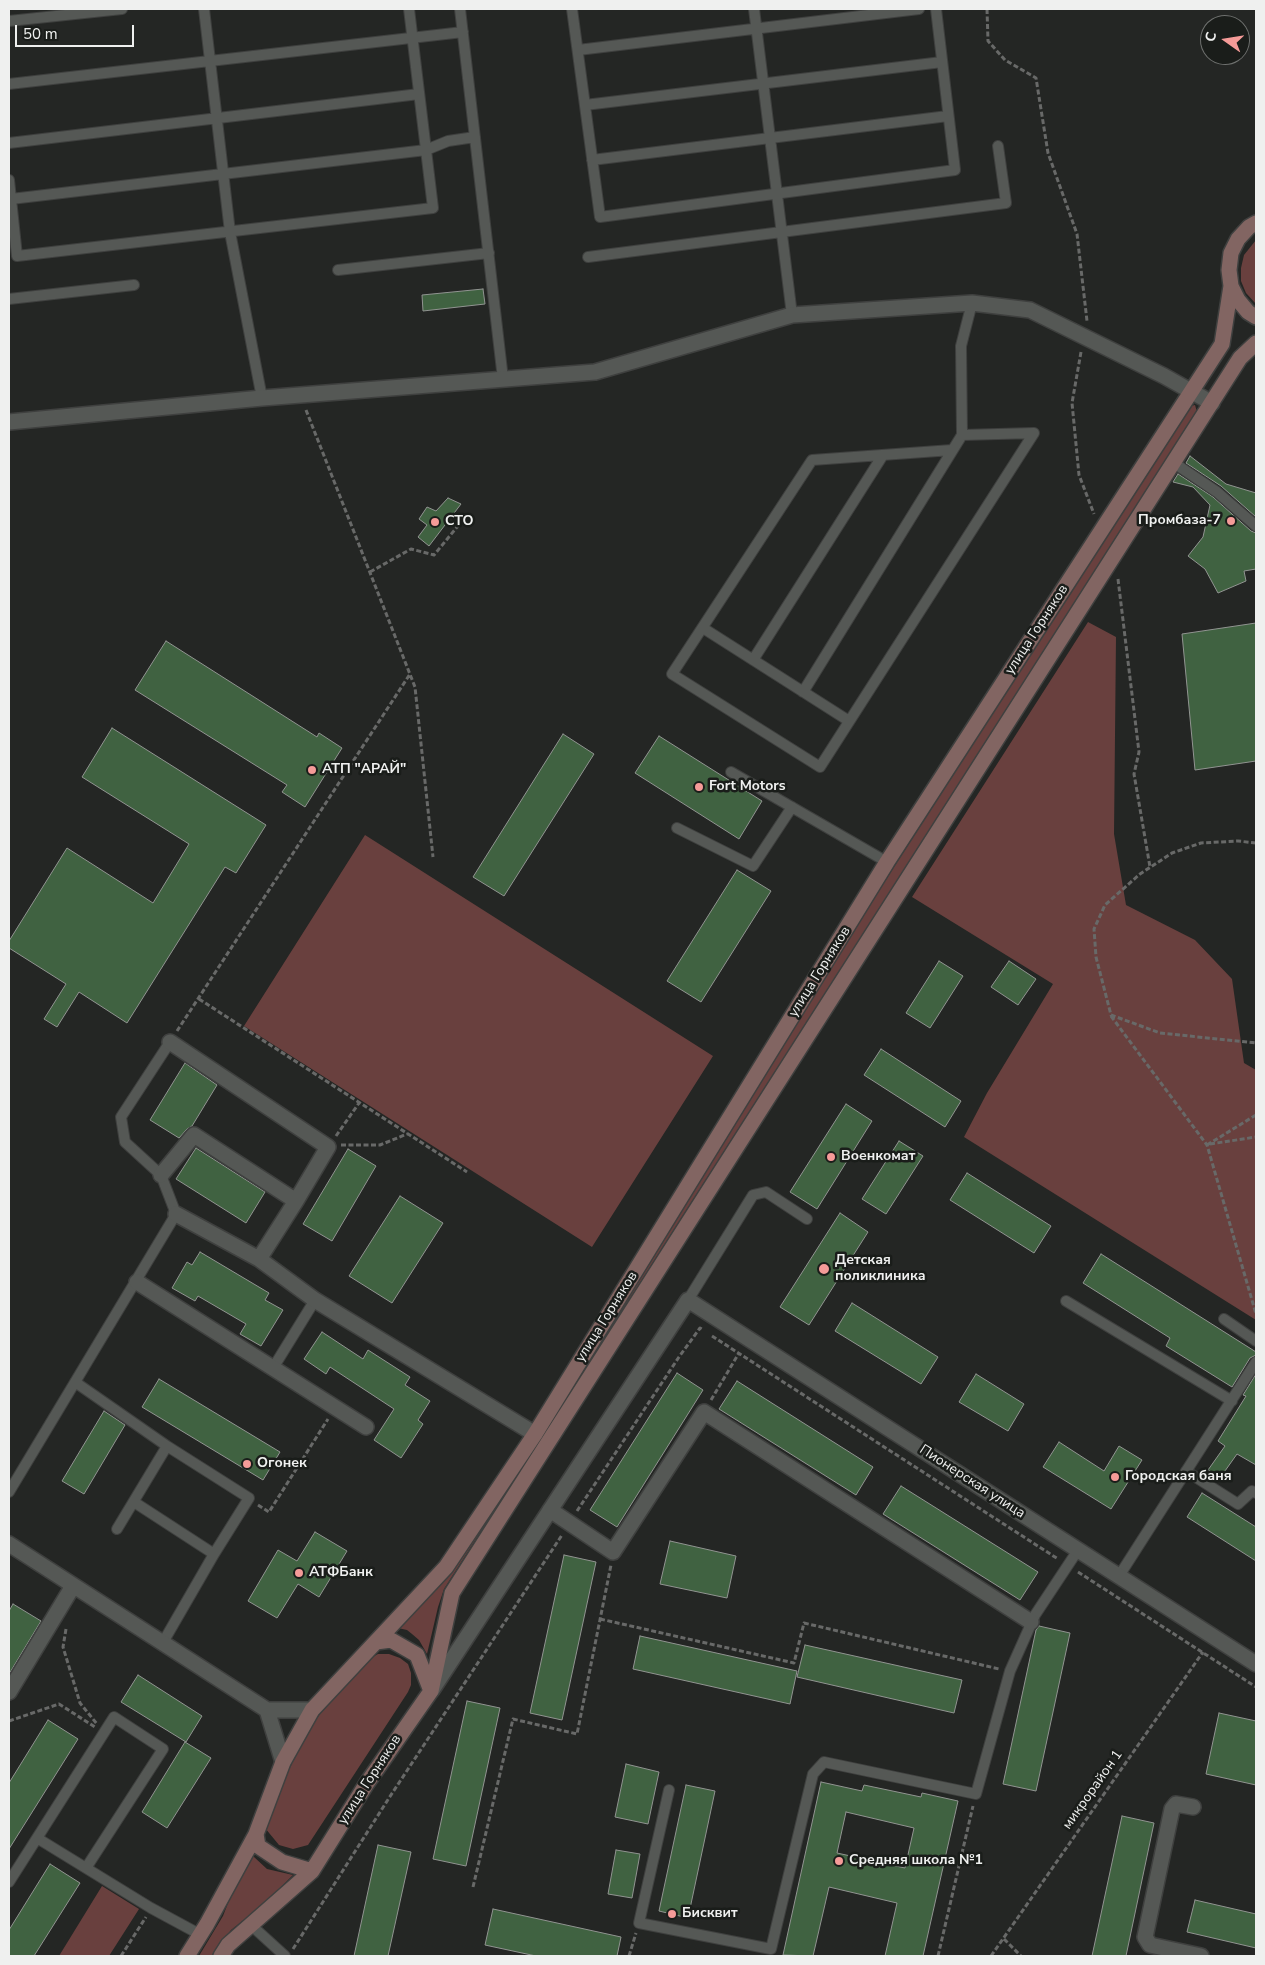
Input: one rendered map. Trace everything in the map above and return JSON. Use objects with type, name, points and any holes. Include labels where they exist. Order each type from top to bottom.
[{"type":"street","name":"улица Горняков","points":[[187,1956],[256,1834],[283,1762],[312,1710],[446,1567],[535,1434],[888,862],[1222,344],[1231,286],[1228,270],[1231,253],[1238,239],[1249,227],[1256,223]]},
{"type":"street","points":[[1231,286],[1238,300],[1248,312],[1256,317]]},
{"type":"street","points":[[9,422],[262,398],[595,372],[792,315],[972,303],[1030,310],[1212,403]]},
{"type":"street","name":"улица Горняков","points":[[431,1691],[452,1594],[1240,358],[1256,343]]},
{"type":"street","points":[[170,1042],[328,1147],[259,1259]]},
{"type":"street","points":[[161,1175],[194,1134],[296,1200]]},
{"type":"street","points":[[176,1214],[259,1259],[315,1300],[535,1434]]},
{"type":"street","points":[[137,1282],[366,1427]]},
{"type":"street","name":"улица Горняков","points":[[221,1956],[228,1945],[312,1871],[367,1783],[431,1691],[688,1300]]},
{"type":"street","name":"Пионерская улица","points":[[688,1300],[1256,1664]]},
{"type":"street","points":[[550,1510],[613,1552],[704,1412],[1031,1622]]},
{"type":"street","points":[[9,1544],[267,1710],[312,1710]]},
{"type":"street","points":[[9,1692],[73,1586]]},
{"type":"street","points":[[376,1642],[391,1640],[417,1655],[431,1691]]},
{"type":"street","points":[[267,1710],[283,1762]]},
{"type":"street","points":[[1193,1807],[1176,1804],[1172,1809],[1145,1937],[1150,1945],[1201,1956]]},
{"type":"street","points":[[256,1834],[258,1846],[282,1862],[312,1871]]},
{"type":"lane","points":[[9,21],[122,9]]},
{"type":"lane","points":[[204,9],[230,232],[262,398]]},
{"type":"lane","points":[[9,180],[17,256],[433,208],[409,9]]},
{"type":"lane","points":[[460,9],[503,379]]},
{"type":"lane","points":[[572,9],[600,217],[955,170],[936,9]]},
{"type":"lane","points":[[754,9],[792,315]]},
{"type":"lane","points":[[578,50],[919,9]]},
{"type":"lane","points":[[9,84],[463,32]]},
{"type":"lane","points":[[585,105],[942,62]]},
{"type":"lane","points":[[9,143],[419,94]]},
{"type":"lane","points":[[592,160],[948,116]]},
{"type":"lane","points":[[11,199],[426,150],[448,141],[475,137]]},
{"type":"lane","points":[[588,257],[1006,203],[998,146]]},
{"type":"lane","points":[[338,270],[489,253]]},
{"type":"lane","points":[[9,299],[134,284]]},
{"type":"lane","points":[[803,692],[962,435],[961,346],[972,303]]},
{"type":"lane","points":[[952,450],[812,460],[672,674],[820,767],[1034,433],[962,435]]},
{"type":"lane","points":[[753,660],[883,455]]},
{"type":"lane","points":[[1174,463],[1217,492],[1256,526]]},
{"type":"lane","points":[[703,628],[849,721]]},
{"type":"lane","points":[[730,772],[888,862]]},
{"type":"lane","points":[[677,828],[753,866],[792,807]]},
{"type":"lane","points":[[9,1492],[137,1282],[176,1214],[161,1175],[125,1142],[121,1117],[170,1042]]},
{"type":"lane","points":[[688,1300],[753,1195],[766,1192],[807,1219]]},
{"type":"lane","points":[[273,1368],[315,1300]]},
{"type":"lane","points":[[1066,1301],[1232,1401]]},
{"type":"lane","points":[[1224,1319],[1256,1340]]},
{"type":"lane","points":[[1119,1576],[1256,1362]]},
{"type":"lane","points":[[75,1382],[167,1446],[249,1498],[162,1644]]},
{"type":"lane","points":[[118,1529],[167,1446]]},
{"type":"lane","points":[[1186,1471],[1238,1504],[1252,1491],[1256,1493]]},
{"type":"lane","points":[[134,1502],[214,1554]]},
{"type":"lane","points":[[669,1790],[639,1923],[771,1949],[813,1774],[824,1762],[976,1794],[1010,1671],[1031,1622],[1078,1550]]},
{"type":"lane","points":[[9,1882],[114,1717],[163,1749],[86,1868]]},
{"type":"lane","points":[[37,1838],[151,1908],[200,1935]]},
{"type":"lane","points":[[251,1925],[287,1956]]},
{"type":"path","points":[[987,9],[988,41],[1005,60],[1036,78],[1048,153],[1077,234],[1087,319],[1072,403],[1079,475],[1100,532]]},
{"type":"path","points":[[300,395],[416,687],[433,857]]},
{"type":"path","points":[[370,572],[411,549],[434,555],[467,515]]},
{"type":"path","points":[[1111,561],[1118,577],[1139,752],[1134,774],[1150,867]]},
{"type":"path","points":[[170,1042],[410,674]]},
{"type":"path","points":[[1256,843],[1238,841],[1201,844],[1172,853],[1140,874],[1105,905],[1094,929],[1096,957],[1111,1015],[1207,1145],[1256,1314]]},
{"type":"path","points":[[198,999],[467,1172]]},
{"type":"path","points":[[1111,1015],[1160,1033],[1256,1044]]},
{"type":"path","points":[[328,1147],[359,1103]]},
{"type":"path","points":[[1207,1145],[1256,1115]]},
{"type":"path","points":[[328,1147],[380,1145],[407,1134]]},
{"type":"path","points":[[1207,1145],[1256,1137]]},
{"type":"path","points":[[287,1956],[678,1357],[700,1328],[1256,1687]]},
{"type":"path","points":[[704,1412],[740,1353]]},
{"type":"path","points":[[255,1504],[269,1512],[334,1408]]},
{"type":"path","points":[[473,1887],[513,1719],[578,1734],[613,1552]]},
{"type":"path","points":[[600,1620],[794,1663],[804,1623],[1010,1671]]},
{"type":"path","points":[[67,1621],[63,1648],[80,1703],[104,1732]]},
{"type":"path","name":"микрорайон 1","points":[[991,1956],[1214,1637]]},
{"type":"path","points":[[9,1721],[58,1704],[104,1732]]},
{"type":"path","points":[[938,1956],[976,1794]]},
{"type":"path","points":[[121,1956],[151,1908]]},
{"type":"path","points":[[629,1956],[639,1923]]},
{"type":"path","points":[[1003,1938],[1021,1956]]},
{"type":"shaded area","points":[[1256,240],[1256,304],[1246,293],[1241,281],[1241,268],[1244,255]]},
{"type":"shaded area","points":[[1195,405],[1197,412],[444,1589],[427,1654],[419,1640],[407,1630],[389,1626],[440,1577],[1186,410]]},
{"type":"shaded area","points":[[1088,622],[1116,637],[1114,834],[1126,905],[1195,940],[1232,979],[1244,1063],[1256,1070],[1256,1320],[964,1137],[987,1093],[1053,984],[912,897]]},
{"type":"shaded area","points":[[365,835],[713,1056],[592,1247],[244,1026]]},
{"type":"shaded area","points":[[378,1654],[389,1654],[400,1658],[408,1664],[411,1673],[411,1685],[408,1692],[308,1845],[293,1849],[279,1845],[265,1828],[277,1786],[310,1726],[365,1661]]},
{"type":"shaded area","points":[[249,1849],[254,1857],[267,1869],[293,1875],[264,1904],[231,1930],[212,1956],[199,1956],[223,1916]]},
{"type":"shaded area","points":[[102,1886],[139,1909],[109,1956],[59,1956]]},
{"type":"building","points":[[483,289],[485,304],[423,311],[422,295]]},
{"type":"building","points":[[1190,456],[1226,484],[1256,493],[1256,517],[1221,486],[1186,463]]},
{"type":"building","name":"Промбаза-7","points":[[1178,474],[1213,497],[1251,531],[1256,533],[1256,569],[1244,571],[1246,581],[1218,593],[1205,569],[1188,556],[1203,537],[1210,505],[1193,487],[1173,482]]},
{"type":"building","name":"СТО","points":[[448,498],[461,504],[429,546],[418,537],[427,525],[419,519],[427,507],[436,511]]},
{"type":"building","points":[[1256,623],[1256,761],[1195,770],[1182,634]]},
{"type":"building","points":[[166,641],[317,737],[319,733],[342,748],[305,807],[282,792],[287,785],[135,690]]},
{"type":"building","points":[[112,728],[266,825],[236,873],[225,867],[127,1023],[79,992],[57,1027],[44,1019],[66,984],[9,948],[9,941],[67,848],[153,903],[189,844],[82,777]]},
{"type":"building","points":[[563,734],[594,754],[504,896],[473,877]]},
{"type":"building","name":"Fort Motors","points":[[659,736],[762,801],[739,839],[635,773]]},
{"type":"building","points":[[737,870],[771,891],[701,1002],[667,981]]},
{"type":"building","points":[[939,961],[963,976],[930,1028],[906,1013]]},
{"type":"building","points":[[1009,961],[1036,979],[1018,1005],[991,987]]},
{"type":"building","points":[[881,1049],[961,1101],[945,1127],[864,1075]]},
{"type":"building","points":[[185,1063],[217,1085],[192,1126],[179,1138],[150,1120]]},
{"type":"building","name":"Военкомат","points":[[846,1104],[872,1121],[817,1209],[790,1192]]},
{"type":"building","points":[[899,1141],[923,1156],[886,1214],[862,1199]]},
{"type":"building","points":[[196,1148],[265,1192],[246,1223],[176,1179]]},
{"type":"building","points":[[348,1149],[376,1166],[332,1241],[303,1224]]},
{"type":"building","points":[[967,1173],[1051,1226],[1034,1253],[950,1200]]},
{"type":"building","points":[[400,1196],[443,1223],[392,1303],[349,1276]]},
{"type":"building","name":"Детская поликлиника","points":[[840,1213],[868,1232],[809,1325],[780,1307]]},
{"type":"building","points":[[200,1252],[269,1293],[265,1300],[283,1310],[261,1346],[240,1334],[246,1324],[198,1296],[195,1301],[172,1288],[187,1262],[192,1265]]},
{"type":"building","points":[[1101,1254],[1256,1352],[1256,1355],[1250,1358],[1232,1387],[1166,1346],[1170,1338],[1083,1283]]},
{"type":"building","points":[[852,1303],[938,1357],[921,1384],[835,1331]]},
{"type":"building","points":[[322,1332],[363,1359],[368,1350],[410,1377],[405,1385],[430,1401],[418,1420],[423,1424],[401,1458],[374,1440],[394,1409],[330,1367],[326,1374],[304,1359]]},
{"type":"building","points":[[677,1373],[703,1390],[617,1527],[590,1510]]},
{"type":"building","points":[[976,1374],[1024,1404],[1008,1431],[959,1402]]},
{"type":"building","points":[[1256,1374],[1256,1465],[1237,1454],[1220,1478],[1208,1470],[1225,1446],[1218,1441],[1246,1396],[1243,1395]]},
{"type":"building","points":[[159,1379],[280,1452],[263,1480],[142,1407]]},
{"type":"building","points":[[737,1381],[873,1467],[856,1495],[719,1409]]},
{"type":"building","points":[[104,1411],[125,1425],[84,1494],[62,1481]]},
{"type":"building","points":[[1059,1442],[1104,1471],[1119,1446],[1142,1460],[1111,1509],[1043,1467]]},
{"type":"building","points":[[901,1486],[1038,1572],[1020,1600],[883,1514]]},
{"type":"building","points":[[1202,1493],[1256,1527],[1256,1561],[1187,1517]]},
{"type":"building","name":"АТФБанк","points":[[315,1532],[347,1551],[319,1597],[298,1584],[277,1618],[248,1601],[278,1550],[297,1561]]},
{"type":"building","points":[[670,1541],[736,1556],[727,1598],[660,1584]]},
{"type":"building","points":[[564,1555],[596,1562],[562,1720],[530,1713]]},
{"type":"building","points":[[13,1604],[41,1621],[9,1674],[9,1611]]},
{"type":"building","points":[[1039,1626],[1070,1633],[1036,1791],[1003,1784],[1036,1630]]},
{"type":"building","points":[[640,1636],[797,1671],[790,1704],[633,1669]]},
{"type":"building","points":[[805,1645],[962,1680],[954,1713],[797,1677]]},
{"type":"building","points":[[138,1675],[202,1716],[186,1742],[121,1702]]},
{"type":"building","points":[[467,1701],[500,1708],[466,1866],[433,1859]]},
{"type":"building","points":[[1219,1713],[1256,1721],[1256,1785],[1206,1774]]},
{"type":"building","points":[[48,1720],[78,1739],[9,1849],[9,1783]]},
{"type":"building","points":[[185,1742],[211,1758],[167,1828],[142,1812]]},
{"type":"building","points":[[626,1764],[659,1772],[648,1824],[615,1817]]},
{"type":"building","name":"Средняя школа №1","points":[[821,1782],[862,1791],[864,1785],[921,1797],[922,1793],[958,1801],[923,1956],[885,1956],[897,1903],[829,1887],[813,1956],[783,1955]],"holes":[[[846,1812],[914,1828],[905,1868],[837,1853]]]},
{"type":"building","points":[[686,1785],[715,1791],[688,1918],[659,1911]]},
{"type":"building","points":[[1122,1816],[1154,1823],[1126,1956],[1092,1956]]},
{"type":"building","points":[[378,1845],[411,1852],[388,1956],[354,1956]]},
{"type":"building","points":[[616,1850],[640,1854],[632,1898],[608,1894]]},
{"type":"building","points":[[50,1864],[80,1883],[34,1956],[9,1956],[9,1930]]},
{"type":"building","points":[[1195,1900],[1256,1914],[1256,1948],[1187,1932]]},
{"type":"building","points":[[493,1909],[621,1937],[617,1956],[536,1956],[485,1945]]},
{"type":"place","name":"Промбаза-7","points":[[1231,521]]},
{"type":"place","name":"СТО","points":[[435,522]]},
{"type":"place","name":"АТП \"АРАЙ\"","points":[[312,770]]},
{"type":"place","name":"Fort Motors","points":[[699,787]]},
{"type":"place","name":"Военкомат","points":[[831,1157]]},
{"type":"place","name":"Детская поликлиника","points":[[824,1269]]},
{"type":"place","name":"Огонек","points":[[247,1464]]},
{"type":"place","name":"Городская баня","points":[[1115,1477]]},
{"type":"place","name":"АТФБанк","points":[[299,1573]]},
{"type":"place","name":"Средняя школа №1","points":[[839,1861]]},
{"type":"place","name":"Бисквит","points":[[672,1914]]}]
